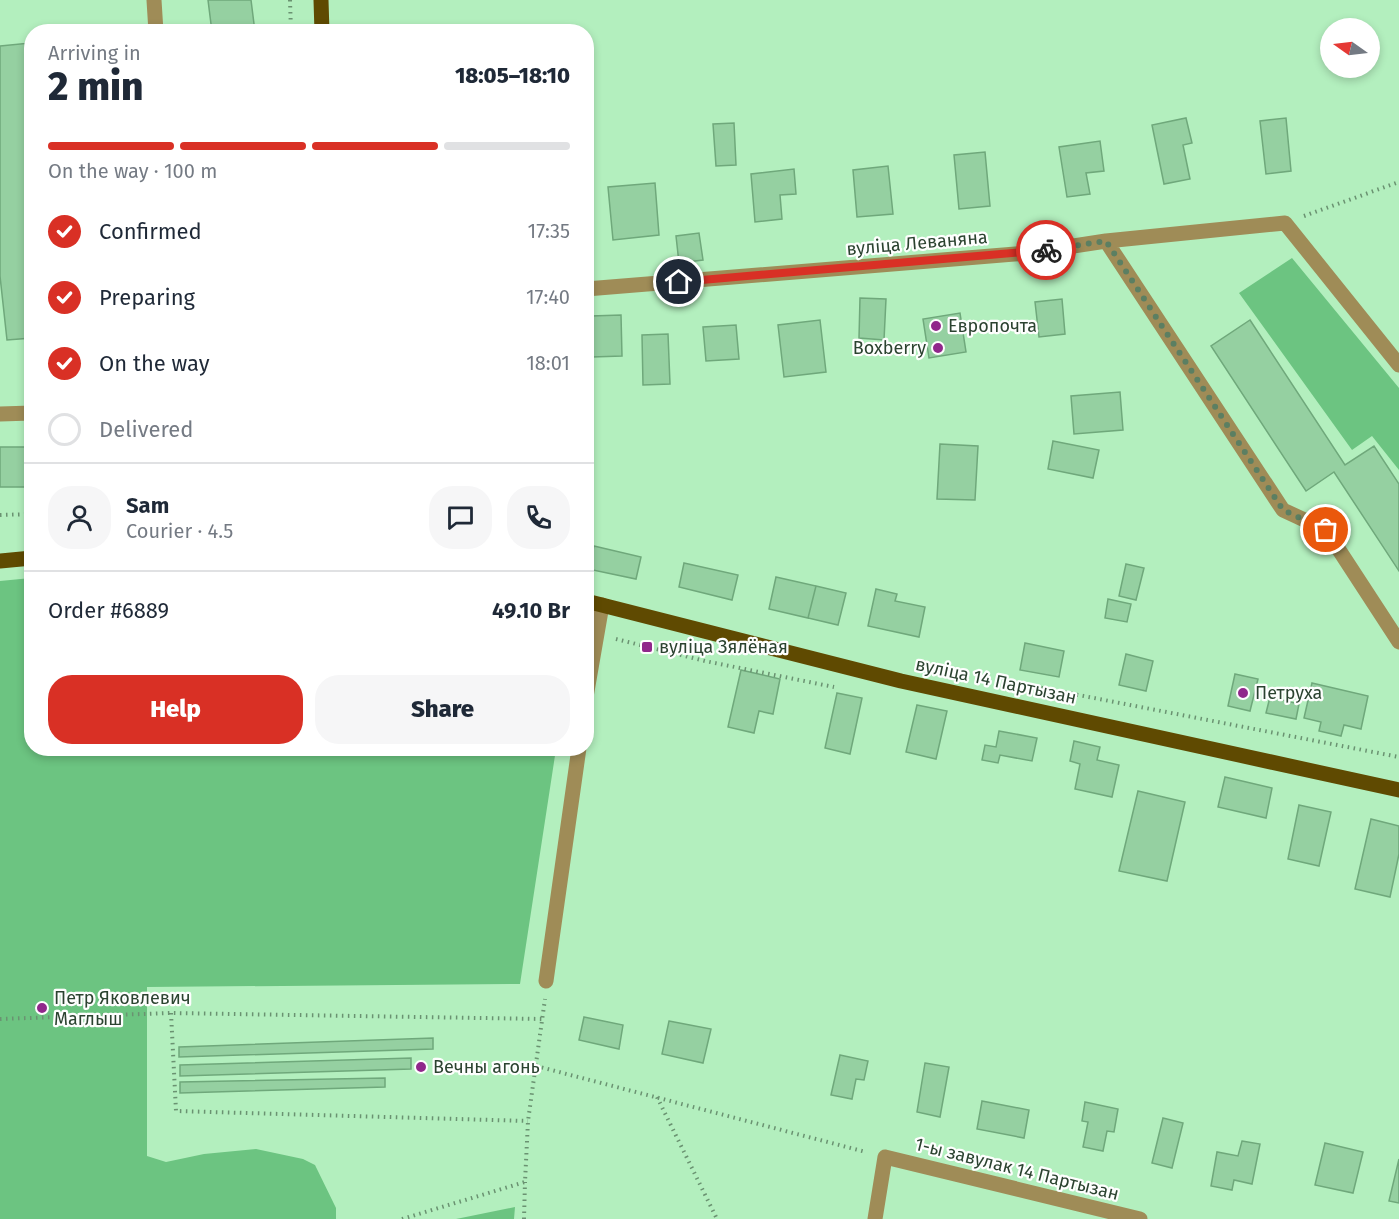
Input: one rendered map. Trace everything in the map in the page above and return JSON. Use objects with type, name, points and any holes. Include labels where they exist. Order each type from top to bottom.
[{"type":"main road","points":[[321,0],[322,24]]},
{"type":"main road","points":[[0,561],[24,559]]},
{"type":"main road","name":"вуліца 14 Партызан","points":[[594,603],[901,681],[1399,790]]},
{"type":"street","points":[[154,0],[156,24]]},
{"type":"street","points":[[1285,223],[1399,365]]},
{"type":"street","name":"вуліца Леваняна","points":[[594,289],[1028,253],[1106,241],[1285,223]]},
{"type":"street","points":[[1106,241],[1283,510],[1326,530],[1399,642]]},
{"type":"street","points":[[0,414],[24,413]]},
{"type":"street","points":[[594,651],[602,605]]},
{"type":"street","points":[[546,981],[578,756]]},
{"type":"street","points":[[875,1219],[885,1157]]},
{"type":"street","name":"1-ы завулак 14 Партызан","points":[[885,1157],[1140,1219]]},
{"type":"path","points":[[290,0],[291,24]]},
{"type":"path","points":[[1285,223],[1399,182]]},
{"type":"path","points":[[0,515],[24,514]]},
{"type":"path","points":[[998,679],[1399,757]]},
{"type":"path","points":[[524,1219],[528,1121],[543,1019],[546,981]]},
{"type":"path","points":[[0,1019],[171,1013],[543,1019]]},
{"type":"path","points":[[171,1013],[176,1112],[528,1121]]},
{"type":"path","points":[[536,1066],[885,1157]]},
{"type":"path","points":[[657,1097],[717,1219]]},
{"type":"path","points":[[402,1219],[525,1182]]},
{"type":"green space","points":[[1292,258],[1399,388],[1399,470],[1372,436],[1352,450],[1239,293]]},
{"type":"green space","points":[[24,579],[24,756],[555,756],[520,984],[147,987],[147,1156],[166,1162],[204,1154],[256,1149],[303,1159],[315,1165],[336,1208],[336,1219],[0,1219],[0,581]]},
{"type":"green space","points":[[515,1207],[514,1219],[456,1219]]},
{"type":"building","points":[[208,0],[251,0],[254,24],[211,24]]},
{"type":"building","points":[[24,44],[24,339],[7,340],[0,276],[0,46]]},
{"type":"building","points":[[1186,118],[1192,143],[1183,145],[1190,179],[1164,184],[1152,125]]},
{"type":"building","points":[[1286,118],[1291,171],[1266,174],[1260,121]]},
{"type":"building","points":[[734,123],[736,165],[716,166],[713,124]]},
{"type":"building","points":[[1100,141],[1104,171],[1086,173],[1090,194],[1067,197],[1059,147]]},
{"type":"building","points":[[985,152],[990,206],[959,209],[954,155]]},
{"type":"building","points":[[888,166],[893,214],[857,217],[853,170]]},
{"type":"building","points":[[794,169],[796,194],[780,195],[782,219],[755,222],[751,174]]},
{"type":"building","points":[[655,183],[659,235],[613,240],[608,187]]},
{"type":"building","points":[[699,233],[703,260],[679,263],[676,236]]},
{"type":"building","points":[[860,298],[886,299],[884,340],[859,338]]},
{"type":"building","points":[[1062,299],[1065,334],[1039,337],[1035,302]]},
{"type":"building","points":[[960,313],[966,352],[929,358],[923,319]]},
{"type":"building","points":[[621,315],[622,356],[594,357],[594,316]]},
{"type":"building","points":[[820,320],[826,372],[784,377],[778,325]]},
{"type":"building","points":[[1250,320],[1345,465],[1374,446],[1399,484],[1399,571],[1334,472],[1306,491],[1211,346]]},
{"type":"building","points":[[736,325],[739,359],[706,361],[703,327]]},
{"type":"building","points":[[668,334],[670,384],[643,385],[642,335]]},
{"type":"building","points":[[1120,392],[1123,430],[1074,434],[1071,396]]},
{"type":"building","points":[[1053,441],[1099,450],[1093,478],[1048,469]]},
{"type":"building","points":[[940,444],[978,446],[975,500],[937,499]]},
{"type":"building","points":[[0,447],[24,447],[24,487],[0,487]]},
{"type":"building","points":[[594,546],[641,557],[636,579],[594,570]]},
{"type":"building","points":[[684,563],[738,575],[732,600],[679,587]]},
{"type":"building","points":[[1126,564],[1144,568],[1136,600],[1119,596]]},
{"type":"building","points":[[776,577],[816,586],[808,618],[769,609]]},
{"type":"building","points":[[816,586],[846,593],[838,625],[808,618]]},
{"type":"building","points":[[876,589],[897,594],[895,601],[925,607],[919,637],[868,626]]},
{"type":"building","points":[[1108,599],[1131,604],[1127,622],[1105,618]]},
{"type":"building","points":[[1025,643],[1064,651],[1059,677],[1020,670]]},
{"type":"building","points":[[1126,654],[1153,661],[1146,691],[1119,685]]},
{"type":"building","points":[[741,670],[780,679],[773,714],[759,711],[754,733],[728,727]]},
{"type":"building","name":"Петруха","points":[[1235,674],[1258,679],[1250,711],[1228,706]]},
{"type":"building","points":[[1312,683],[1368,696],[1361,729],[1344,725],[1341,736],[1319,731],[1321,722],[1304,718]]},
{"type":"building","points":[[837,693],[862,698],[850,754],[825,748]]},
{"type":"building","points":[[1270,697],[1299,704],[1296,719],[1266,713]]},
{"type":"building","points":[[917,705],[947,711],[936,759],[906,752]]},
{"type":"building","points":[[999,731],[1037,738],[1032,761],[1000,755],[998,763],[982,760],[985,745],[996,747]]},
{"type":"building","points":[[1074,741],[1100,747],[1097,760],[1119,765],[1112,797],[1075,789],[1080,764],[1070,761]]},
{"type":"building","points":[[1225,777],[1272,788],[1266,818],[1218,807]]},
{"type":"building","points":[[1138,791],[1185,802],[1167,881],[1119,871]]},
{"type":"building","points":[[1299,805],[1331,812],[1319,866],[1288,859]]},
{"type":"building","points":[[1371,819],[1399,826],[1399,854],[1390,897],[1355,889]]},
{"type":"building","points":[[584,1017],[623,1025],[619,1049],[579,1040]]},
{"type":"building","points":[[669,1021],[711,1029],[703,1063],[662,1054]]},
{"type":"building","points":[[433,1038],[433,1049],[179,1057],[179,1047]]},
{"type":"building","points":[[840,1055],[868,1061],[864,1080],[856,1079],[852,1099],[831,1095]]},
{"type":"building","points":[[411,1058],[411,1069],[180,1076],[180,1065]]},
{"type":"building","points":[[925,1063],[949,1067],[940,1117],[917,1112]]},
{"type":"building","points":[[385,1078],[385,1087],[180,1093],[180,1082]]},
{"type":"building","points":[[982,1101],[1029,1110],[1024,1138],[977,1129]]},
{"type":"building","points":[[1085,1102],[1118,1109],[1114,1132],[1107,1131],[1103,1151],[1083,1147],[1088,1122],[1082,1121]]},
{"type":"building","points":[[1163,1118],[1183,1123],[1172,1168],[1152,1163]]},
{"type":"building","points":[[1242,1141],[1260,1144],[1252,1184],[1234,1180],[1232,1190],[1211,1186],[1217,1152],[1238,1156]]},
{"type":"building","points":[[1325,1143],[1363,1152],[1353,1193],[1315,1185]]},
{"type":"building","points":[[1399,1159],[1399,1203],[1389,1201]]},
{"type":"way so far","points":[[1046,250],[1106,241],[1283,510],[1326,530]]},
{"type":"place","name":"Европочта","points":[[936,326]]},
{"type":"place","name":"Boxberry","points":[[938,348]]},
{"type":"place","name":"вуліца Зялёная","points":[[647,647]]},
{"type":"place","name":"Петруха","points":[[1243,693]]},
{"type":"place","name":"Петр Яковлевич Маглыш","points":[[42,1008]]},
{"type":"place","name":"Вечны агонь","points":[[421,1067]]},
{"type":"route","points":[[679,282],[1046,250]]}]
